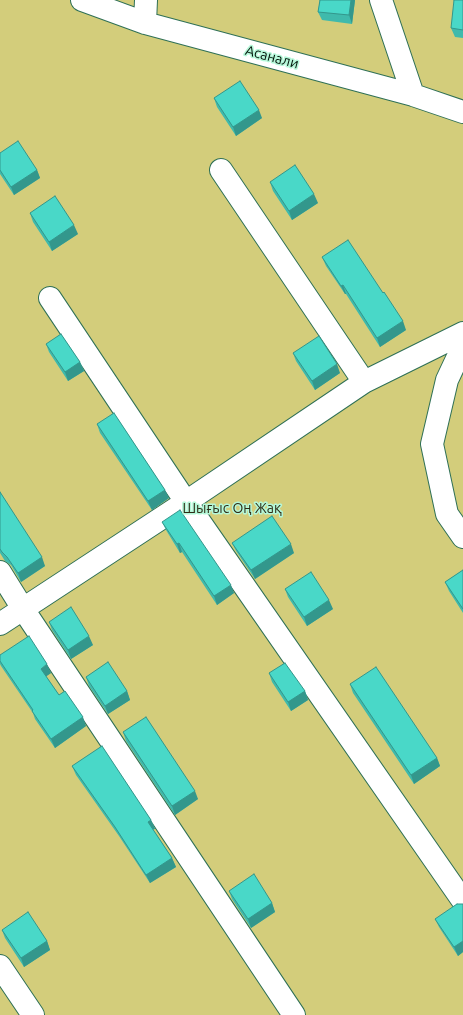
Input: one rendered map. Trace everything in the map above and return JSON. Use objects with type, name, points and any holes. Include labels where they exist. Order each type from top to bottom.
[{"type":"street","name":"Асанали","points":[[82,0],[145,23],[413,95],[463,112]]},
{"type":"street","points":[[145,23],[146,0]]},
{"type":"street","points":[[381,0],[413,95]]},
{"type":"street","points":[[221,170],[364,382]]},
{"type":"street","points":[[50,298],[186,502],[463,901]]},
{"type":"street","points":[[0,624],[186,502],[364,382],[463,333]]},
{"type":"street","points":[[463,346],[446,380],[432,444],[447,514],[463,537]]},
{"type":"street","points":[[0,572],[23,609],[294,1015]]},
{"type":"street","points":[[0,966],[33,1015]]},
{"type":"green space","name":"Шығыс Оң Жақ","points":[[0,0],[463,0],[463,1015],[0,1015]]},
{"type":"building","points":[[320,0],[351,0],[349,15],[318,12]]},
{"type":"building","points":[[454,0],[463,0],[463,30],[451,28]]},
{"type":"building","points":[[240,81],[259,110],[233,127],[214,98]]},
{"type":"building","points":[[18,141],[37,170],[11,187],[0,170],[0,153]]},
{"type":"building","points":[[295,165],[314,194],[289,211],[270,182]]},
{"type":"building","points":[[55,196],[74,225],[49,242],[30,213]]},
{"type":"building","points":[[348,240],[403,321],[377,338],[343,285],[341,286],[322,257]]},
{"type":"building","points":[[61,334],[80,362],[65,372],[46,344]]},
{"type":"building","points":[[319,336],[337,364],[312,381],[293,353]]},
{"type":"building","points":[[114,413],[165,490],[148,501],[97,424]]},
{"type":"building","points":[[0,492],[42,557],[18,573],[0,549]]},
{"type":"building","points":[[180,510],[231,585],[214,596],[179,543],[177,544],[162,522]]},
{"type":"building","points":[[272,516],[291,544],[251,570],[232,543]]},
{"type":"building","points":[[463,570],[463,609],[445,582]]},
{"type":"building","points":[[311,572],[329,600],[304,617],[285,589]]},
{"type":"building","points":[[71,607],[89,636],[68,650],[49,622]]},
{"type":"building","points":[[29,636],[47,664],[41,669],[59,695],[65,691],[83,717],[51,739],[0,661],[0,655]]},
{"type":"building","points":[[108,662],[127,691],[105,706],[86,677]]},
{"type":"building","points":[[285,663],[305,691],[288,702],[269,673]]},
{"type":"building","points":[[376,667],[437,758],[411,775],[350,684]]},
{"type":"building","points":[[146,717],[195,791],[172,806],[123,732]]},
{"type":"building","points":[[102,746],[151,820],[148,822],[172,858],[146,875],[115,827],[72,766]]},
{"type":"building","points":[[254,874],[272,903],[248,919],[229,891]]},
{"type":"building","points":[[457,904],[463,904],[463,941],[454,947],[435,919]]},
{"type":"building","points":[[28,912],[47,941],[21,958],[2,930]]}]
